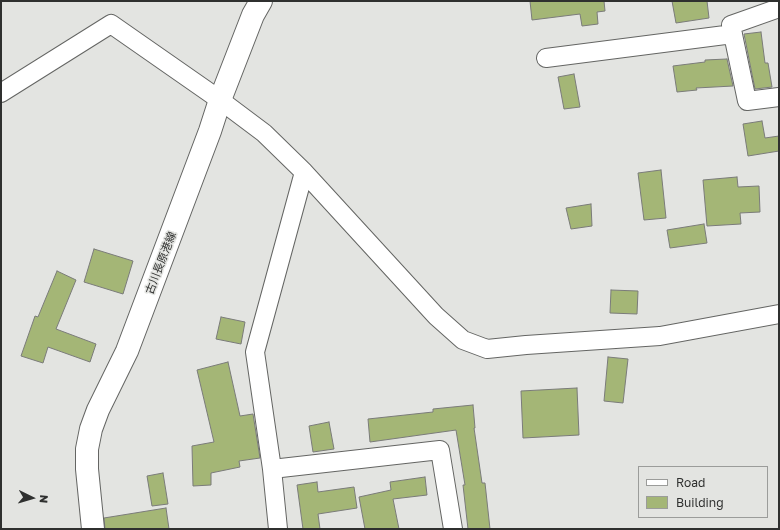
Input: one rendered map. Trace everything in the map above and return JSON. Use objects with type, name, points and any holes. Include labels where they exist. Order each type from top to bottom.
[{"type":"main road","name":"古川長原港線","points":[[92,529],[87,469],[87,449],[91,429],[98,410],[127,351],[208,139],[220,100],[253,15],[261,1]]},
{"type":"street","points":[[779,8],[731,25],[747,101],[779,97]]},
{"type":"street","points":[[1,93],[111,24],[220,100],[264,133],[304,172],[436,316],[463,340],[487,349],[660,336],[779,314]]},
{"type":"street","points":[[546,58],[733,34]]},
{"type":"street","points":[[278,529],[272,469],[255,352],[304,172]]},
{"type":"street","points":[[272,469],[440,450],[453,529]]},
{"type":"building","points":[[530,1],[604,1],[605,11],[597,12],[598,24],[582,26],[580,14],[532,20]]},
{"type":"building","points":[[672,1],[707,1],[709,18],[676,23]]},
{"type":"building","points":[[761,32],[765,63],[768,63],[772,87],[755,89],[744,34]]},
{"type":"building","points":[[727,59],[733,86],[696,88],[697,90],[677,92],[673,66],[705,62],[705,60]]},
{"type":"building","points":[[574,74],[580,107],[564,109],[558,77]]},
{"type":"building","points":[[762,121],[765,138],[779,136],[779,151],[748,156],[743,124]]},
{"type":"building","points":[[661,170],[666,218],[644,220],[638,173]]},
{"type":"building","points":[[737,177],[738,187],[759,186],[760,212],[740,213],[741,224],[707,226],[703,180]]},
{"type":"building","points":[[591,204],[592,226],[571,229],[566,208]]},
{"type":"building","points":[[704,224],[707,243],[670,248],[667,230]]},
{"type":"building","points":[[94,249],[133,261],[123,294],[84,282]]},
{"type":"building","points":[[57,271],[76,280],[56,329],[96,344],[90,362],[48,347],[43,363],[21,356],[35,316],[38,317]]},
{"type":"building","points":[[611,290],[638,291],[637,314],[610,313]]},
{"type":"building","points":[[221,317],[245,322],[241,344],[216,339]]},
{"type":"building","points":[[608,357],[628,359],[623,403],[604,401]]},
{"type":"building","points":[[228,362],[240,416],[253,414],[260,458],[239,461],[240,467],[211,473],[211,485],[193,486],[192,446],[214,442],[197,370]]},
{"type":"building","points":[[577,388],[579,435],[523,438],[521,391]]},
{"type":"building","points":[[473,405],[474,428],[482,483],[485,483],[490,529],[468,529],[463,485],[465,485],[456,430],[370,442],[368,419],[433,412],[433,409]]},
{"type":"building","points":[[329,422],[334,449],[313,452],[309,426]]},
{"type":"building","points":[[163,473],[168,504],[152,506],[147,476]]},
{"type":"building","points":[[425,477],[427,495],[393,499],[399,529],[365,529],[359,497],[391,490],[390,482]]},
{"type":"building","points":[[317,482],[318,492],[354,487],[357,508],[318,514],[320,529],[303,529],[297,485]]},
{"type":"building","points":[[166,508],[169,529],[105,529],[104,518]]}]
